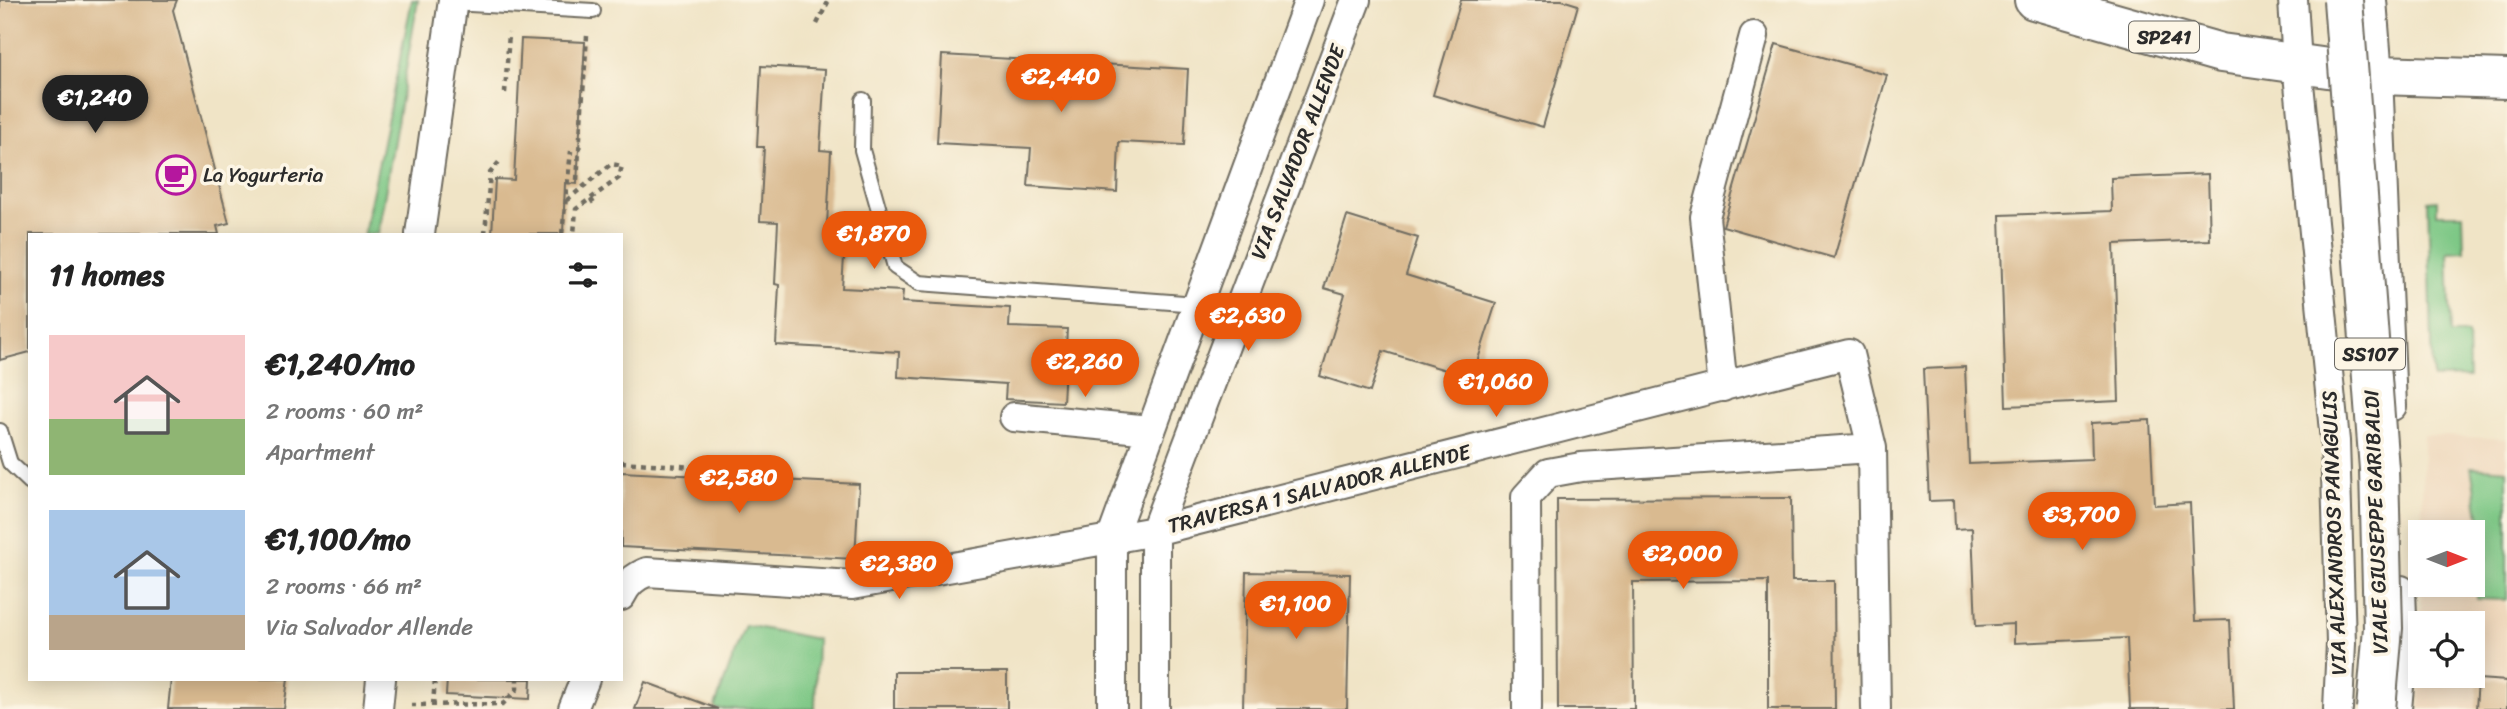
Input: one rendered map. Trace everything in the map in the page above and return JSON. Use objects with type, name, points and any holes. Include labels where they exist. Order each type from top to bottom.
[{"type":"main road","name":"SP241","points":[[2034,0],[2221,53],[2378,75],[2507,79]]},
{"type":"main road","name":"VIALE GIUSEPPE GARIBALDI","points":[[2343,0],[2379,469],[2383,628],[2376,709]]},
{"type":"street","name":"VIA SALVADOR ALLENDE","points":[[1112,709],[1112,537],[1309,0]]},
{"type":"street","name":"VIA SALVADOR ALLENDE","points":[[1155,709],[1155,531],[1356,0]]},
{"type":"street","name":"VIA ALEXANDROS PANAGULIS","points":[[2292,0],[2336,441],[2342,643],[2338,709]]},
{"type":"street","points":[[2372,0],[2378,75],[2403,642],[2397,709]]},
{"type":"street","points":[[420,233],[452,1]]},
{"type":"street","points":[[1723,387],[1704,217],[1754,37]]},
{"type":"street","name":"TRAVERSA 1 SALVADOR ALLENDE","points":[[623,594],[632,581],[647,572],[852,585],[1155,531],[1849,354],[1872,449]]},
{"type":"street","points":[[1014,417],[1151,430]]},
{"type":"street","points":[[1527,709],[1526,497],[1548,473],[1581,467],[1872,449],[1876,709]]},
{"type":"street","points":[[573,709],[584,681]]},
{"type":"lane","points":[[452,1],[591,11]]},
{"type":"lane","points":[[863,100],[862,149],[895,267],[919,283],[1197,304]]},
{"type":"lane","points":[[0,431],[10,463],[28,480]]},
{"type":"path","points":[[817,24],[829,0]]},
{"type":"path","points":[[577,180],[591,11]]},
{"type":"path","points":[[505,93],[508,33],[521,34]]},
{"type":"path","points":[[574,37],[587,38]]},
{"type":"path","points":[[562,233],[571,151]]},
{"type":"path","points":[[485,233],[490,173],[499,162]]},
{"type":"path","points":[[566,200],[611,164],[622,166],[619,178],[576,209],[574,233]]},
{"type":"path","points":[[591,199],[596,206]]},
{"type":"path","points":[[623,462],[769,474]]},
{"type":"path","points":[[433,705],[435,681]]},
{"type":"path","points":[[379,698],[433,705],[503,705],[517,689],[517,681]]},
{"type":"shaded area","points":[[2423,435],[2507,439],[2507,709],[2420,709],[2420,688],[2485,688],[2485,611],[2421,611],[2421,597],[2485,597],[2485,520],[2422,520]]},
{"type":"green space","points":[[412,0],[418,0],[378,233],[364,233]]},
{"type":"green space","points":[[2437,200],[2437,214],[2463,214],[2464,251],[2448,252],[2451,334],[2468,334],[2469,377],[2433,378],[2428,201]]},
{"type":"green space","points":[[2471,467],[2507,470],[2507,600],[2477,599],[2485,597],[2485,520],[2480,520]]},
{"type":"green space","points":[[745,625],[817,639],[815,709],[714,709]]},
{"type":"building","points":[[0,0],[177,0],[173,10],[229,223],[217,226],[219,233],[28,233],[28,353],[0,360]]},
{"type":"building","points":[[1461,0],[1562,0],[1578,5],[1543,127],[1433,95]]},
{"type":"building","points":[[521,39],[585,42],[577,184],[565,183],[563,233],[492,233],[495,179],[514,180]]},
{"type":"building","points":[[1776,44],[1887,75],[1834,258],[1723,226]]},
{"type":"building","points":[[942,55],[1188,69],[1184,145],[1119,142],[1117,192],[1028,186],[1031,148],[937,143]]},
{"type":"building","points":[[761,66],[825,70],[820,150],[831,151],[827,225],[846,226],[842,288],[903,291],[902,302],[1010,308],[1009,327],[1067,329],[1063,402],[1005,399],[1006,384],[898,377],[899,352],[776,345],[778,222],[760,221],[764,147],[757,147]]},
{"type":"building","points":[[2208,174],[2210,240],[2114,244],[2119,401],[2006,406],[2000,215],[2112,211],[2111,178]]},
{"type":"building","points":[[1347,216],[1418,238],[1406,275],[1496,303],[1472,378],[1383,351],[1370,392],[1320,376],[1345,294],[1324,288]]},
{"type":"building","points":[[1965,367],[1969,464],[2092,459],[2091,423],[2150,420],[2154,505],[2190,503],[2195,621],[2230,620],[2234,709],[2130,709],[2127,638],[2014,643],[2014,624],[1976,626],[1972,528],[1955,529],[1954,500],[1929,501],[1923,369]]},
{"type":"building","points":[[623,472],[859,484],[855,559],[623,547]]},
{"type":"building","points":[[1791,498],[1792,581],[1834,581],[1835,709],[1768,709],[1768,581],[1633,582],[1634,709],[1558,709],[1557,499]]},
{"type":"building","points":[[1246,572],[1350,574],[1347,709],[1243,709]]},
{"type":"building","points":[[894,672],[1007,672],[1007,709],[894,709]]},
{"type":"building","points":[[2485,679],[2507,681],[2507,709],[2476,709],[2477,688],[2485,688]]},
{"type":"building","points":[[171,681],[288,681],[284,709],[168,709]]},
{"type":"building","points":[[447,681],[531,681],[530,699],[446,695]]},
{"type":"building","points":[[645,682],[718,709],[635,709]]},
{"type":"place","name":"La Yogurteria","points":[[176,175]]}]
